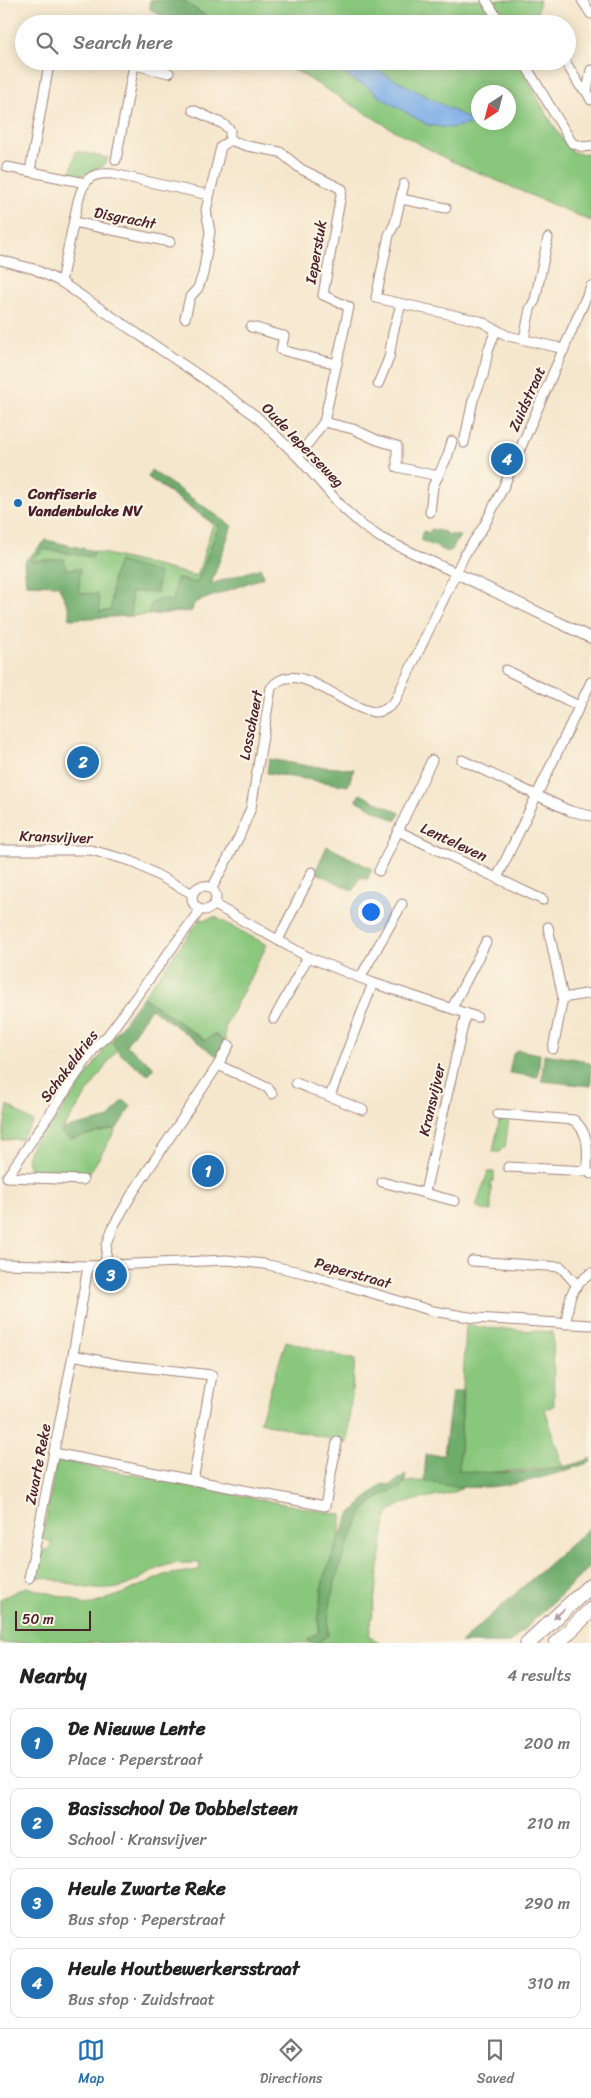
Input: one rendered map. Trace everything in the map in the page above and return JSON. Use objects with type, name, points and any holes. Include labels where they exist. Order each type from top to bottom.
[{"type":"highway","points":[[528,1643],[591,1585]]},
{"type":"highway","points":[[557,1643],[591,1610]]},
{"type":"street","points":[[486,0],[495,15]]},
{"type":"street","points":[[582,0],[591,14]]},
{"type":"street","points":[[30,171],[48,70]]},
{"type":"street","points":[[114,167],[132,70]]},
{"type":"street","points":[[158,70],[169,73]]},
{"type":"street","points":[[528,70],[572,143],[583,147],[591,146]]},
{"type":"street","points":[[570,70],[580,86],[589,96]]},
{"type":"street","points":[[589,96],[591,70]]},
{"type":"street","points":[[185,318],[190,297],[198,288],[203,274],[210,232],[206,210],[221,147],[230,140],[230,130],[223,124],[193,110]]},
{"type":"street","name":"Ieperstuk","points":[[230,140],[247,146],[280,152],[301,169],[342,189],[322,295],[349,307],[324,422],[298,457]]},
{"type":"street","points":[[7,167],[86,183],[89,177],[114,167],[209,195]]},
{"type":"street","name":"Disgracht","points":[[61,282],[82,188],[86,183]]},
{"type":"street","points":[[404,184],[396,223],[389,235],[376,298],[480,321],[508,336],[556,346],[564,350]]},
{"type":"street","points":[[401,199],[446,208]]},
{"type":"street","name":"Disgracht","points":[[74,222],[170,242]]},
{"type":"street","points":[[524,339],[530,309],[535,300],[548,238]]},
{"type":"street","name":"Oude Ieperseweg","points":[[0,260],[34,268],[61,282],[219,389],[256,416],[298,457],[344,509],[363,526],[381,538],[591,638]]},
{"type":"street","name":"Zuidstraat","points":[[456,573],[465,554],[484,526],[591,286]]},
{"type":"street","points":[[378,384],[389,358],[401,304]]},
{"type":"street","points":[[251,327],[260,329],[265,333],[284,336],[281,350],[337,364]]},
{"type":"street","points":[[464,443],[473,400],[483,376],[488,351],[496,330]]},
{"type":"street","points":[[324,422],[353,428],[377,440],[397,446],[397,467],[438,476]]},
{"type":"street","points":[[430,512],[433,486],[448,455],[452,441]]},
{"type":"street","name":"Losschaert","points":[[212,888],[239,837],[251,808],[269,695],[276,681],[288,677],[306,680],[374,712],[388,708],[395,701],[456,573]]},
{"type":"street","points":[[506,670],[580,706]]},
{"type":"street","name":"Lenteleven","points":[[497,878],[591,682]]},
{"type":"street","name":"Lenteleven","points":[[379,871],[432,760]]},
{"type":"street","points":[[462,760],[570,811],[591,816]]},
{"type":"street","name":"Lenteleven","points":[[398,831],[543,900]]},
{"type":"street","name":"Kransvijver","points":[[0,850],[91,850],[131,861],[193,894]]},
{"type":"street","points":[[278,940],[312,872]]},
{"type":"street","points":[[198,887],[212,888],[217,895],[215,905],[208,910],[200,910],[194,905],[193,894],[198,887]]},
{"type":"street","points":[[360,978],[402,904]]},
{"type":"street","points":[[215,905],[308,957],[373,983],[477,1017]]},
{"type":"street","name":"Schakeldries","points":[[83,1180],[7,1177],[96,1046],[108,1035],[200,910]]},
{"type":"street","points":[[548,927],[564,998],[553,1049]]},
{"type":"street","points":[[452,1008],[486,942]]},
{"type":"street","points":[[274,1019],[308,957]]},
{"type":"street","points":[[330,1096],[373,983]]},
{"type":"street","points":[[564,998],[591,993]]},
{"type":"street","name":"Kransvijver","points":[[425,1192],[466,1013]]},
{"type":"street","points":[[106,1265],[107,1245],[113,1227],[132,1194],[218,1065],[229,1045]]},
{"type":"street","points":[[218,1065],[268,1088],[272,1094]]},
{"type":"street","points":[[296,1083],[363,1110]]},
{"type":"street","points":[[498,1114],[574,1120],[581,1127],[588,1141],[589,1172],[508,1166]]},
{"type":"street","points":[[382,1182],[455,1200]]},
{"type":"street","name":"Peperstraat","points":[[0,1264],[88,1266],[227,1260],[264,1264],[312,1275],[433,1311],[475,1318],[591,1325]]},
{"type":"street","points":[[472,1261],[562,1267],[576,1284]]},
{"type":"street","name":"Zwarte Reke","points":[[29,1578],[73,1355],[88,1266]]},
{"type":"street","points":[[566,1324],[568,1303],[576,1284],[591,1273]]},
{"type":"street","points":[[73,1355],[121,1365],[212,1375],[193,1480]]},
{"type":"street","points":[[54,1453],[325,1506],[337,1442]]},
{"type":"green space","points":[[150,0],[182,0],[204,15],[160,15],[150,9]]},
{"type":"green space","points":[[182,0],[481,0],[490,15],[204,15]]},
{"type":"green space","points":[[490,0],[540,0],[537,15],[499,15]]},
{"type":"green space","points":[[295,70],[523,70],[544,109],[567,145],[572,151],[577,153],[591,152],[591,221],[449,160],[390,128]]},
{"type":"green space","points":[[76,151],[108,158],[103,167],[94,169],[81,176],[70,175]]},
{"type":"green space","points":[[151,470],[232,526],[211,584],[261,568],[264,577],[194,603],[192,611],[148,615],[152,603],[162,599],[173,601],[176,578],[197,583],[219,526],[148,477]]},
{"type":"green space","points":[[148,477],[219,526],[197,583],[173,601],[162,599],[152,603],[148,615],[131,616],[131,592],[119,562],[113,577],[111,610],[100,612],[73,582],[64,559],[31,561],[43,549],[92,557],[94,551],[197,576],[213,524]]},
{"type":"green space","points":[[431,529],[445,532],[445,534],[460,536],[448,552],[420,540],[423,531],[430,533]]},
{"type":"green space","points":[[46,540],[94,551],[92,557],[44,549],[31,561],[64,559],[65,569],[80,569],[79,593],[98,594],[100,612],[111,610],[113,577],[119,561],[159,573],[157,592],[131,592],[131,616],[69,619],[69,609],[58,585],[26,584],[24,562]]},
{"type":"green space","points":[[269,759],[308,766],[354,769],[348,786],[267,773]]},
{"type":"green space","points":[[360,794],[400,813],[396,821],[356,800]]},
{"type":"green space","points":[[327,846],[372,869],[367,880],[360,877],[353,891],[315,872]]},
{"type":"green space","points":[[215,917],[267,945],[225,1026],[225,1043],[216,1035],[213,1035],[206,1041],[143,997],[201,918],[204,920]]},
{"type":"green space","points":[[143,997],[205,1041],[216,1035],[225,1043],[218,1057],[151,1008],[126,1045],[154,1067],[148,1075],[119,1053],[112,1041],[114,1036]]},
{"type":"green space","points":[[112,1041],[117,1049],[61,1132],[70,1139],[117,1128],[88,1176],[37,1175],[31,1169],[27,1157],[32,1145],[45,1127],[49,1129],[103,1052],[100,1050],[103,1046]]},
{"type":"green space","points":[[517,1050],[540,1054],[538,1077],[509,1073],[513,1054]]},
{"type":"green space","points":[[544,1054],[583,1060],[591,1064],[591,1086],[542,1081]]},
{"type":"green space","points":[[123,1100],[131,1106],[117,1128],[70,1139],[61,1133],[63,1129],[110,1118]]},
{"type":"green space","points":[[8,1105],[33,1122],[21,1139],[2,1140]]},
{"type":"green space","points":[[500,1117],[509,1118],[505,1148],[501,1149],[500,1152],[493,1152]]},
{"type":"green space","points":[[488,1172],[494,1172],[494,1181],[491,1181],[491,1211],[482,1210],[476,1206]]},
{"type":"green space","points":[[466,1324],[485,1328],[553,1332],[554,1406],[545,1409],[563,1467],[483,1473],[459,1471]]},
{"type":"green space","points":[[286,1341],[355,1360],[347,1443],[260,1422]]},
{"type":"green space","points":[[452,1391],[463,1391],[459,1471],[526,1472],[562,1467],[591,1458],[591,1462],[544,1477],[496,1486],[458,1487],[424,1481],[426,1455],[444,1455]]},
{"type":"green space","points":[[61,1461],[342,1515],[339,1539],[324,1576],[318,1615],[319,1632],[313,1635],[309,1642],[311,1643],[0,1643],[0,1599],[26,1587],[72,1599],[87,1606],[119,1595],[165,1575],[199,1570],[200,1563],[169,1565],[159,1568],[128,1585],[105,1589],[95,1589],[34,1577],[39,1550],[49,1550],[51,1542],[42,1539],[56,1465]]},
{"type":"green space","points":[[406,1474],[405,1482],[401,1488],[386,1493],[377,1499],[362,1514],[344,1553],[332,1593],[328,1635],[318,1643],[309,1642],[308,1639],[319,1632],[318,1615],[324,1576],[349,1515],[382,1484],[391,1485]]},
{"type":"green space","points":[[424,1481],[463,1487],[444,1495],[410,1501],[400,1505],[386,1519],[369,1637],[382,1643],[318,1643],[328,1635],[332,1593],[350,1540],[364,1512],[377,1499],[386,1493],[401,1488],[405,1482]]},
{"type":"green space","points":[[591,1526],[591,1566],[512,1641],[509,1643],[460,1643]]},
{"type":"water","points":[[335,70],[377,70],[471,120],[471,124],[449,128],[428,125],[383,99],[365,85]]},
{"type":"place","name":"Heule Houtbewerkersstraat","points":[[507,459]]},
{"type":"place","name":"Confiserie Vandenbulcke NV","points":[[18,503]]},
{"type":"place","name":"Basisschool De Dobbelsteen","points":[[83,762]]},
{"type":"place","name":"De Nieuwe Lente","points":[[208,1171]]},
{"type":"place","name":"Heule Zwarte Reke","points":[[111,1275]]}]
